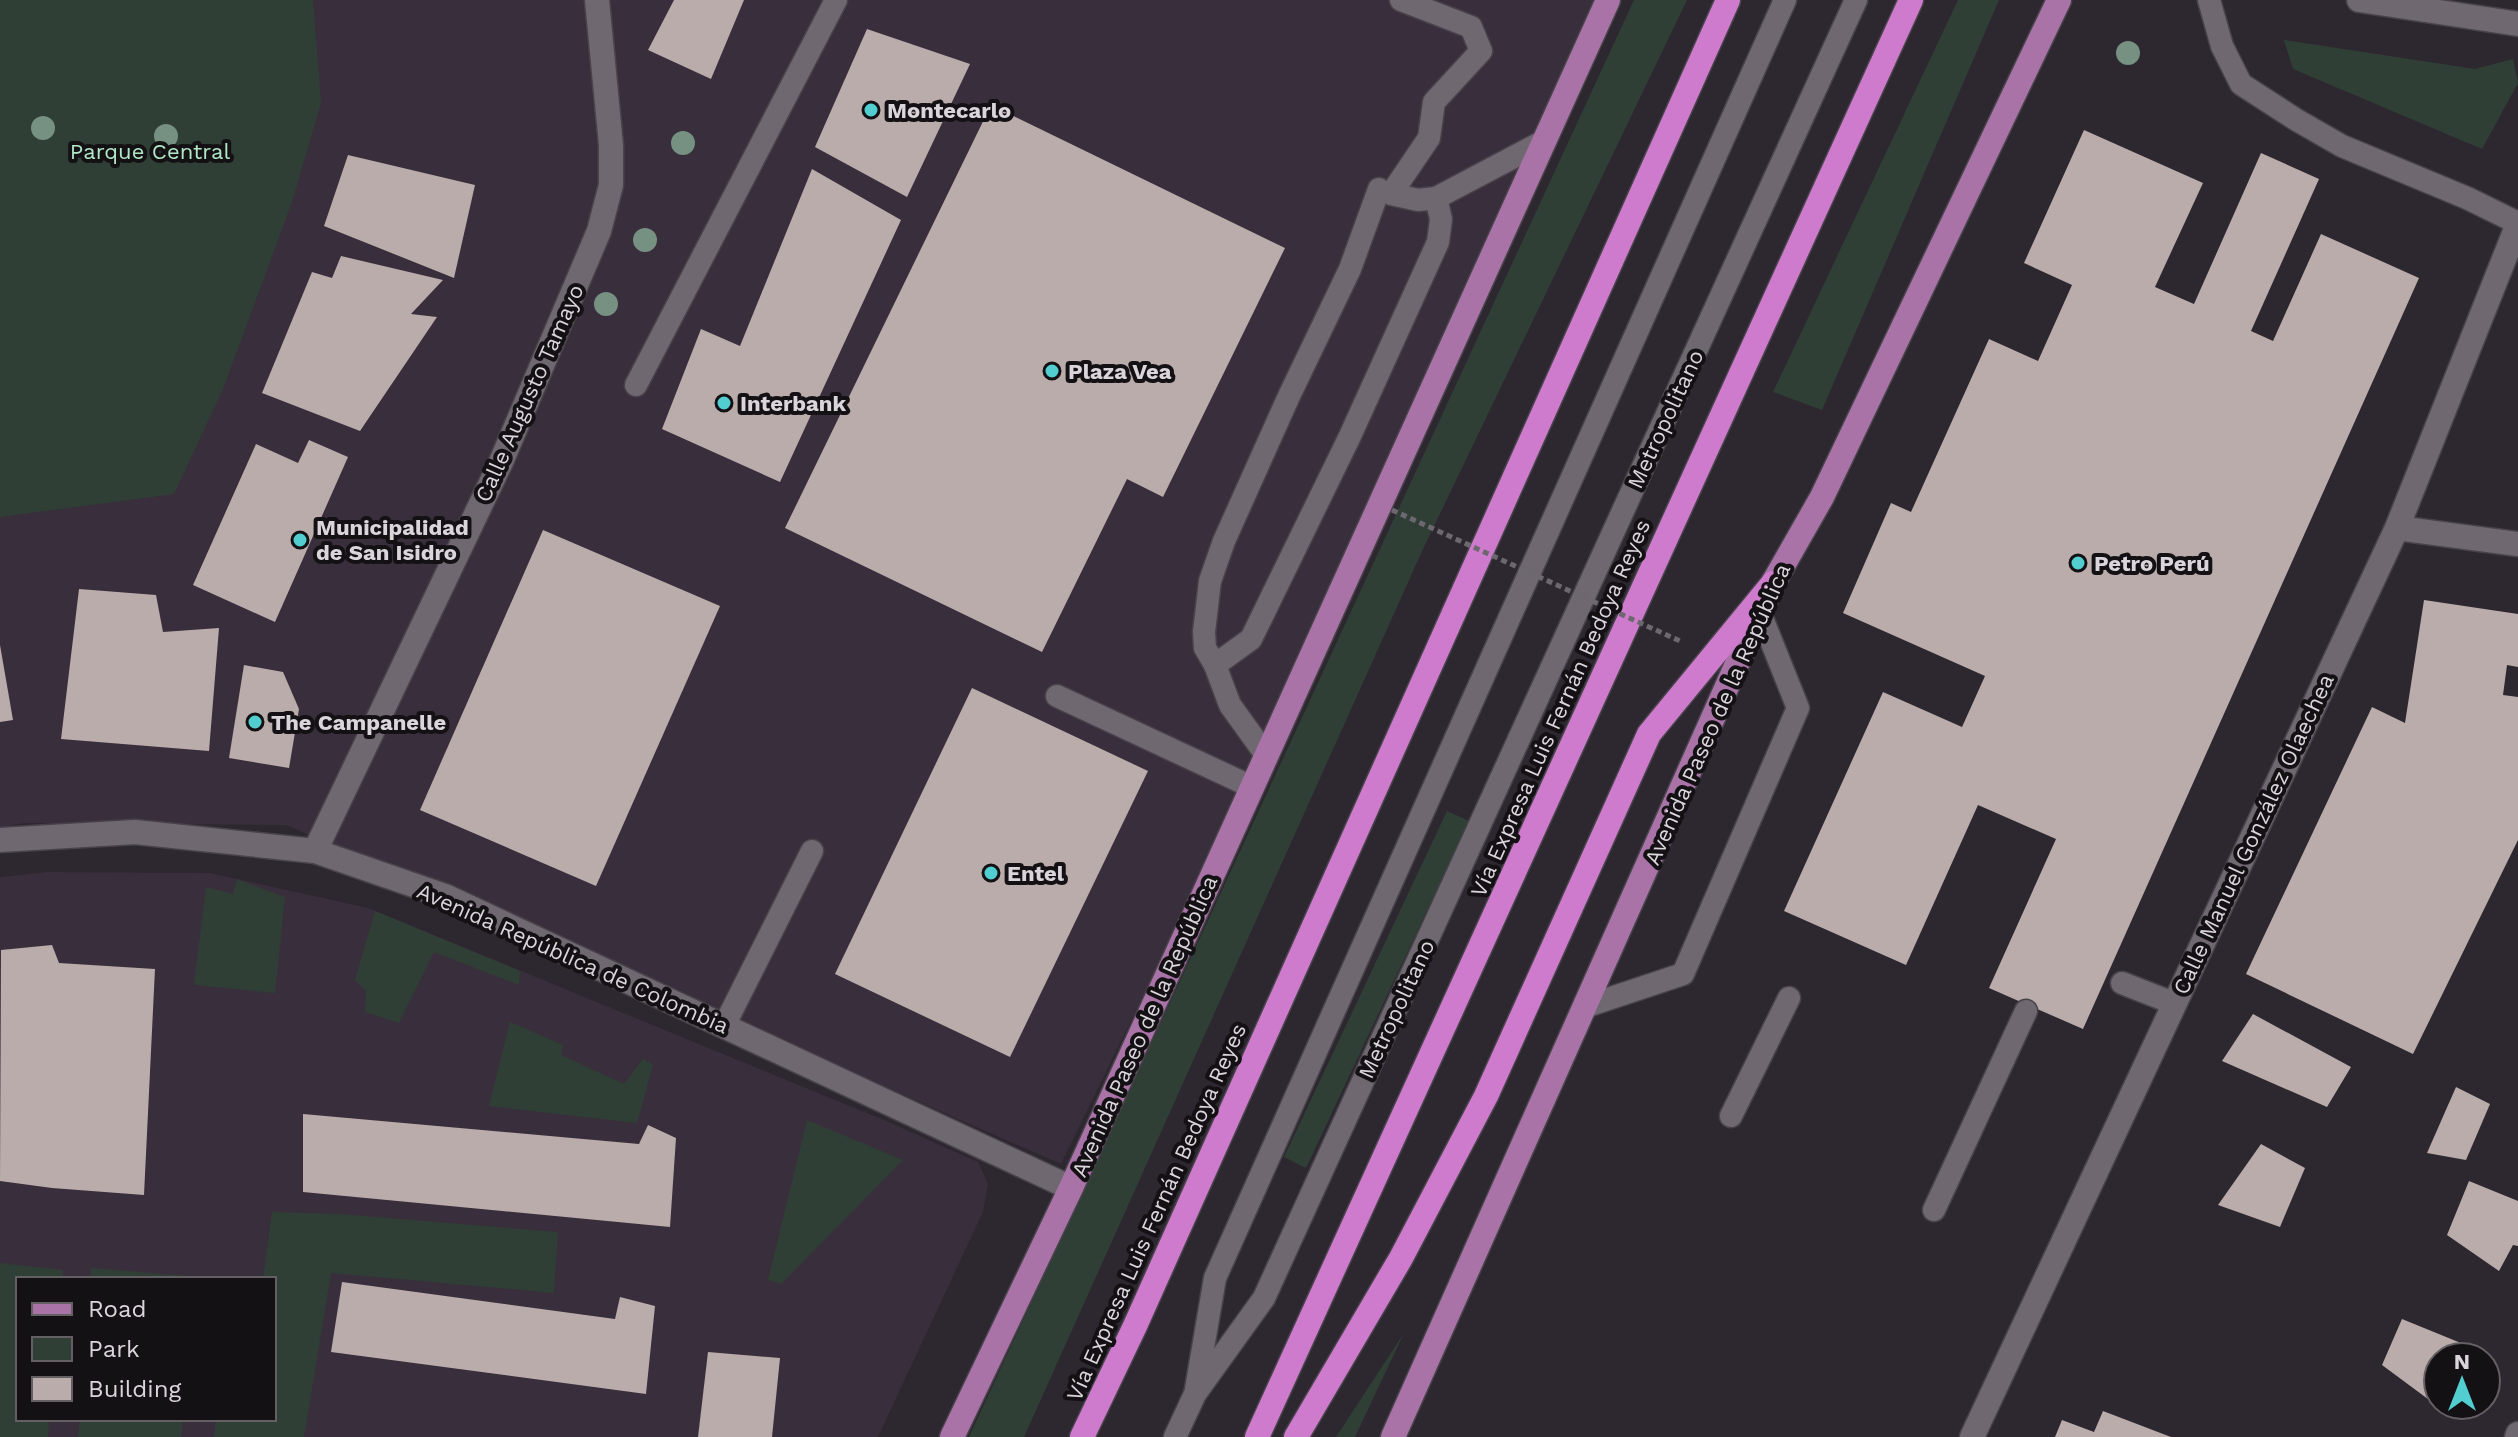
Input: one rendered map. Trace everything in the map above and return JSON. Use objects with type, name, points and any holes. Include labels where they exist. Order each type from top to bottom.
[{"type":"highway","name":"Vía Expresa Luis Fernán Bedoya Reyes","points":[[1082,1437],[1142,1311],[1728,0]]},
{"type":"highway","name":"Vía Expresa Luis Fernán Bedoya Reyes","points":[[1257,1437],[1911,0]]},
{"type":"highway","points":[[1296,1437],[1401,1258],[1486,1096],[1649,734],[1773,583]]},
{"type":"main road","points":[[1584,0],[1588,21],[1587,45]]},
{"type":"main road","name":"Avenida Paseo de la República","points":[[952,1437],[1071,1188],[1608,0]]},
{"type":"main road","name":"Avenida Paseo de la República","points":[[1393,1437],[1773,583],[1822,497],[2059,0]]},
{"type":"street","name":"Calle Augusto Tamayo","points":[[315,851],[501,462],[599,231],[611,185],[611,145],[597,0]]},
{"type":"street","points":[[2359,0],[2518,24]]},
{"type":"street","name":"Calle Manuel González Olaechea","points":[[1972,1437],[2397,528],[2518,224]]},
{"type":"street","points":[[2397,528],[2518,544]]},
{"type":"street","name":"Avenida República de Colombia","points":[[0,840],[135,832],[315,851],[445,896],[1071,1188]]},
{"type":"lane","points":[[636,385],[836,0]]},
{"type":"lane","points":[[1266,755],[1230,705],[1205,648],[1210,581],[1224,541],[1289,396],[1385,192],[1429,138],[1434,102],[1481,51],[1471,27],[1401,0]]},
{"type":"lane","name":"Metropolitano","points":[[1195,1394],[1215,1278],[1785,0]]},
{"type":"lane","name":"Metropolitano","points":[[1175,1437],[1195,1394],[1264,1298],[1856,0]]},
{"type":"lane","points":[[2209,0],[2222,46],[2241,84],[2342,146],[2467,198],[2518,224]]},
{"type":"lane","points":[[1385,192],[1418,200],[1436,198],[1544,141]]},
{"type":"lane","points":[[1215,665],[1251,639],[1350,436],[1438,242],[1441,219],[1436,198]]},
{"type":"lane","points":[[1587,1006],[1683,974],[1798,708],[1760,613]]},
{"type":"lane","points":[[1057,696],[1252,787]]},
{"type":"lane","points":[[724,1026],[812,851]]},
{"type":"lane","points":[[2122,983],[2173,1003]]},
{"type":"lane","points":[[1731,1116],[1789,998]]},
{"type":"lane","points":[[1934,1210],[2026,1011]]},
{"type":"path","points":[[1392,510],[1680,641]]},
{"type":"shaded area","points":[[0,0],[1605,0],[1241,796],[1061,1164],[286,825],[26,823],[0,827]]},
{"type":"shaded area","points":[[48,872],[210,873],[368,908],[884,1120],[978,1162],[988,1184],[983,1212],[878,1437],[0,1437],[0,877]]},
{"type":"green space","name":"Parque Central","points":[[0,0],[313,0],[321,103],[292,202],[223,389],[174,494],[0,517]]},
{"type":"green space","points":[[1634,0],[1687,0],[1423,549],[1024,1437],[969,1437]]},
{"type":"green space","points":[[1958,0],[1999,0],[1822,410],[1773,392]]},
{"type":"green space","points":[[2284,40],[2475,69],[2513,59],[2518,83],[2482,149],[2293,69]]},
{"type":"green space","points":[[1447,811],[1469,821],[1306,1168],[1284,1157]]},
{"type":"green space","points":[[237,879],[285,897],[275,993],[194,985],[206,887],[233,894]]},
{"type":"green space","points":[[375,911],[520,971],[519,985],[434,952],[399,1023],[365,1012],[366,991],[355,980]]},
{"type":"green space","points":[[510,1022],[563,1045],[561,1055],[624,1084],[643,1059],[653,1065],[637,1123],[489,1106]]},
{"type":"green space","points":[[807,1120],[903,1160],[781,1284],[768,1280]]},
{"type":"green space","points":[[272,1212],[339,1214],[558,1232],[554,1293],[331,1273],[304,1437],[214,1437],[216,1421],[276,1421],[276,1277],[263,1277]]},
{"type":"green space","points":[[0,1263],[63,1270],[62,1277],[16,1277],[16,1421],[49,1421],[48,1437],[0,1437]]},
{"type":"green space","points":[[91,1268],[200,1277],[90,1277]]},
{"type":"green space","points":[[1404,1333],[1355,1437],[1336,1437]]},
{"type":"green space","points":[[80,1421],[183,1421],[181,1437],[78,1437]]},
{"type":"building","points":[[674,0],[744,0],[711,79],[648,50]]},
{"type":"building","points":[[867,29],[970,64],[907,197],[815,147]]},
{"type":"building","name":"Plaza Vea","points":[[991,105],[1285,248],[1163,497],[1127,479],[1042,652],[785,528]]},
{"type":"building","name":"Petro Perú","points":[[2084,130],[2203,183],[2155,287],[2194,304],[2261,153],[2319,179],[2251,331],[2273,341],[2321,234],[2419,278],[2083,1029],[1989,988],[2056,839],[1978,805],[1906,965],[1784,911],[1883,692],[1962,727],[1985,676],[1843,613],[1891,503],[1911,512],[1989,339],[2038,361],[2072,285],[2024,263]]},
{"type":"building","points":[[348,155],[475,185],[454,278],[324,226]]},
{"type":"building","points":[[812,169],[901,220],[780,482],[662,429],[701,329],[740,346]]},
{"type":"building","points":[[341,256],[443,280],[411,314],[437,317],[360,431],[262,393],[312,272],[332,278]]},
{"type":"building","points":[[309,440],[348,457],[275,622],[193,585],[256,444],[298,463]]},
{"type":"building","points":[[543,530],[720,606],[596,886],[420,810]]},
{"type":"building","points":[[79,589],[156,595],[163,632],[219,628],[209,751],[61,739]]},
{"type":"building","points":[[2424,600],[2518,614],[2518,667],[2507,665],[2503,695],[2518,697],[2518,840],[2413,1054],[2246,974],[2372,707],[2405,723]]},
{"type":"building","points":[[0,645],[13,720],[0,722]]},
{"type":"building","points":[[244,665],[283,672],[299,709],[289,768],[229,758]]},
{"type":"building","name":"Entel","points":[[972,688],[1148,771],[1010,1057],[835,974]]},
{"type":"building","points":[[52,945],[59,963],[155,969],[144,1195],[0,1181],[1,950]]},
{"type":"building","points":[[2253,1014],[2351,1067],[2327,1107],[2222,1061]]},
{"type":"building","points":[[2456,1087],[2490,1104],[2466,1160],[2427,1153]]},
{"type":"building","points":[[303,1114],[639,1144],[648,1125],[676,1138],[670,1227],[303,1192]]},
{"type":"building","points":[[2261,1144],[2305,1168],[2280,1227],[2218,1205]]},
{"type":"building","points":[[2469,1181],[2518,1201],[2518,1246],[2513,1245],[2499,1271],[2447,1235]]},
{"type":"building","points":[[342,1282],[615,1319],[620,1297],[655,1306],[646,1394],[331,1352]]},
{"type":"building","points":[[2402,1319],[2456,1341],[2422,1341],[2422,1395],[2382,1365]]},
{"type":"building","points":[[708,1352],[780,1358],[772,1437],[698,1437]]},
{"type":"building","points":[[2103,1411],[2171,1437],[2055,1437],[2062,1420],[2094,1432]]},
{"type":"place","name":"Montecarlo","points":[[871,110]]},
{"type":"place","name":"Plaza Vea","points":[[1052,371]]},
{"type":"place","name":"Interbank","points":[[724,403]]},
{"type":"place","name":"Municipalidad de San Isidro","points":[[300,540]]},
{"type":"place","name":"Petro Perú","points":[[2078,563]]},
{"type":"place","name":"The Campanelle","points":[[255,722]]},
{"type":"place","name":"Entel","points":[[991,873]]}]
